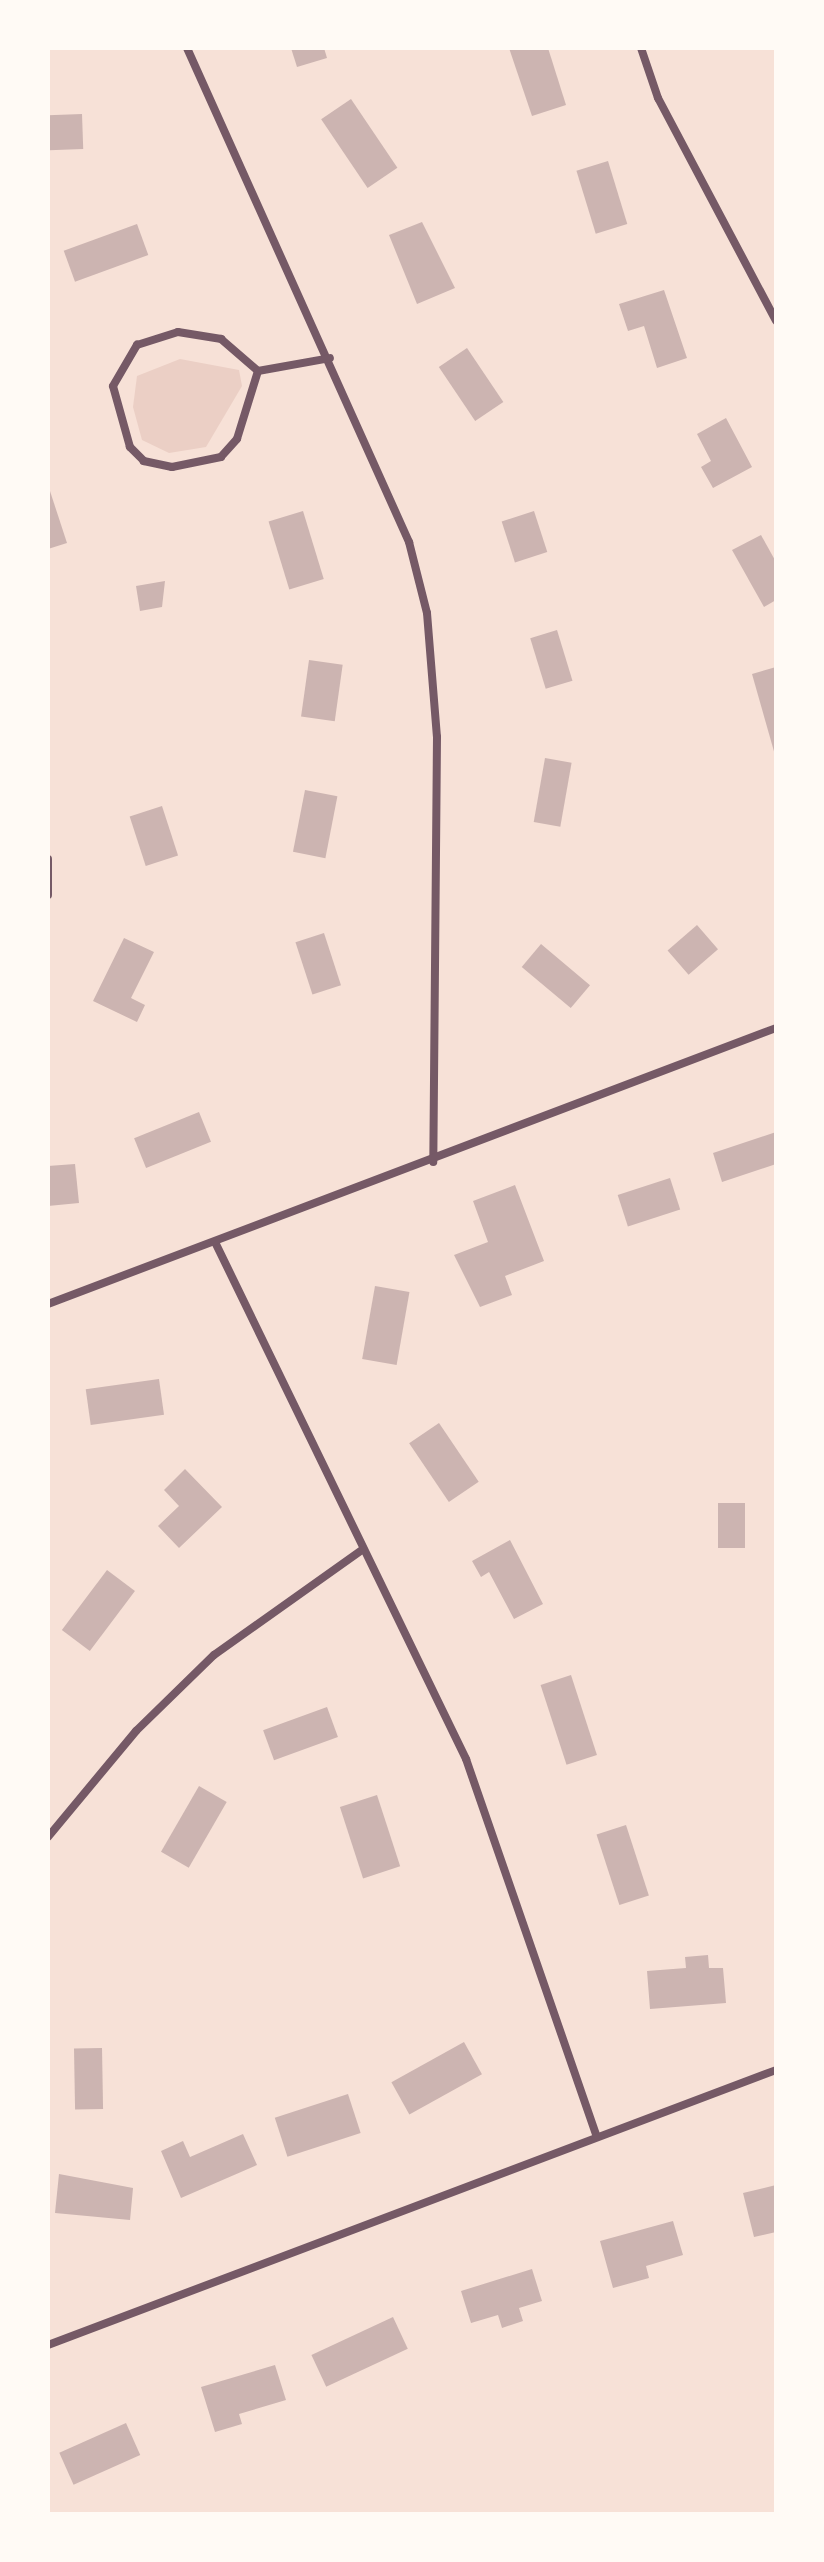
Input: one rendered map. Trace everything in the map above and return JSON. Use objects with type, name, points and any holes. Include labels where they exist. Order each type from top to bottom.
[{"type":"street","points":[[187,48],[209,110],[330,358],[409,542],[427,613],[437,737],[433,1162]]},
{"type":"street","points":[[641,48],[658,98],[776,321]]},
{"type":"street","points":[[178,332],[221,339],[258,371],[237,439],[221,457],[172,467],[144,461],[130,447],[113,386],[137,345],[178,332]]},
{"type":"street","points":[[258,371],[330,358]]},
{"type":"street","points":[[48,859],[48,895]]},
{"type":"street","points":[[48,1304],[433,1162],[776,1028]]},
{"type":"street","points":[[215,1242],[466,1759],[597,2137]]},
{"type":"street","points":[[48,1837],[136,1731],[214,1655],[362,1550]]},
{"type":"street","points":[[48,2345],[776,2070]]},
{"type":"shaded area","points":[[180,359],[239,370],[242,386],[206,447],[169,453],[142,440],[133,407],[137,376]]},
{"type":"building","points":[[291,48],[324,48],[327,58],[297,67]]},
{"type":"building","points":[[509,48],[548,48],[566,105],[532,116]]},
{"type":"building","points":[[351,99],[397,168],[368,188],[321,119]]},
{"type":"building","points":[[82,114],[83,149],[49,150],[48,115]]},
{"type":"building","points":[[608,161],[627,224],[596,234],[576,171]]},
{"type":"building","points":[[422,222],[455,288],[417,304],[389,235]]},
{"type":"building","points":[[137,224],[148,255],[75,282],[64,251]]},
{"type":"building","points":[[664,290],[687,358],[657,368],[644,326],[628,331],[619,304]]},
{"type":"building","points":[[467,348],[503,402],[475,421],[439,367]]},
{"type":"building","points":[[726,418],[752,467],[713,488],[701,467],[711,461],[697,434]]},
{"type":"building","points":[[48,489],[67,543],[48,549]]},
{"type":"building","points":[[303,511],[324,579],[289,589],[269,522]]},
{"type":"building","points":[[534,511],[547,552],[515,562],[502,522]]},
{"type":"building","points":[[761,535],[776,562],[776,600],[764,607],[732,550]]},
{"type":"building","points":[[165,581],[162,607],[140,611],[136,586]]},
{"type":"building","points":[[557,630],[572,681],[546,689],[530,638]]},
{"type":"building","points":[[309,660],[343,665],[335,721],[301,716]]},
{"type":"building","points":[[776,667],[776,755],[775,755],[752,674]]},
{"type":"building","points":[[545,758],[572,763],[560,827],[534,822]]},
{"type":"building","points":[[305,790],[337,796],[325,858],[293,852]]},
{"type":"building","points":[[162,806],[178,855],[146,866],[130,817]]},
{"type":"building","points":[[697,925],[718,949],[689,975],[668,951]]},
{"type":"building","points":[[324,933],[341,985],[312,995],[295,942]]},
{"type":"building","points":[[124,938],[154,952],[131,998],[145,1005],[137,1022],[93,1001]]},
{"type":"building","points":[[541,944],[590,985],[571,1008],[522,967]]},
{"type":"building","points":[[199,1112],[211,1142],[146,1168],[134,1138]]},
{"type":"building","points":[[776,1132],[776,1164],[722,1182],[713,1153]]},
{"type":"building","points":[[75,1164],[79,1203],[48,1206],[48,1166]]},
{"type":"building","points":[[670,1178],[680,1209],[628,1226],[618,1195]]},
{"type":"building","points":[[515,1185],[544,1261],[505,1276],[512,1295],[480,1307],[454,1255],[488,1242],[473,1201]]},
{"type":"building","points":[[375,1286],[409,1292],[397,1365],[362,1359]]},
{"type":"building","points":[[159,1379],[164,1415],[91,1425],[86,1389]]},
{"type":"building","points":[[439,1423],[479,1482],[449,1502],[409,1443]]},
{"type":"building","points":[[185,1469],[222,1507],[179,1548],[158,1526],[179,1506],[164,1490]]},
{"type":"building","points":[[718,1503],[745,1503],[745,1548],[718,1548]]},
{"type":"building","points":[[510,1540],[543,1604],[514,1619],[489,1572],[481,1577],[472,1561]]},
{"type":"building","points":[[107,1570],[135,1591],[90,1651],[62,1630]]},
{"type":"building","points":[[571,1675],[597,1755],[567,1765],[541,1685]]},
{"type":"building","points":[[327,1707],[338,1737],[274,1760],[263,1730]]},
{"type":"building","points":[[199,1786],[227,1802],[189,1868],[161,1852]]},
{"type":"building","points":[[377,1795],[400,1866],[363,1878],[340,1807]]},
{"type":"building","points":[[626,1825],[649,1895],[619,1905],[597,1835]]},
{"type":"building","points":[[708,1955],[709,1968],[723,1968],[726,2003],[650,2009],[647,1971],[686,1968],[685,1957]]},
{"type":"building","points":[[464,2042],[482,2074],[409,2115],[391,2082]]},
{"type":"building","points":[[74,2048],[102,2048],[103,2109],[75,2109]]},
{"type":"building","points":[[348,2094],[361,2133],[287,2157],[275,2118]]},
{"type":"building","points":[[243,2134],[257,2165],[181,2198],[161,2151],[183,2141],[190,2157]]},
{"type":"building","points":[[59,2174],[133,2188],[130,2220],[55,2213]]},
{"type":"building","points":[[776,2185],[776,2232],[754,2237],[743,2193]]},
{"type":"building","points":[[673,2221],[683,2255],[646,2266],[649,2278],[613,2288],[600,2241]]},
{"type":"building","points":[[532,2269],[542,2301],[519,2308],[523,2321],[502,2328],[498,2315],[471,2323],[461,2291]]},
{"type":"building","points":[[393,2317],[408,2349],[326,2387],[311,2355]]},
{"type":"building","points":[[275,2365],[286,2400],[239,2414],[242,2424],[215,2432],[201,2387]]},
{"type":"building","points":[[126,2423],[140,2455],[74,2485],[59,2453]]}]
